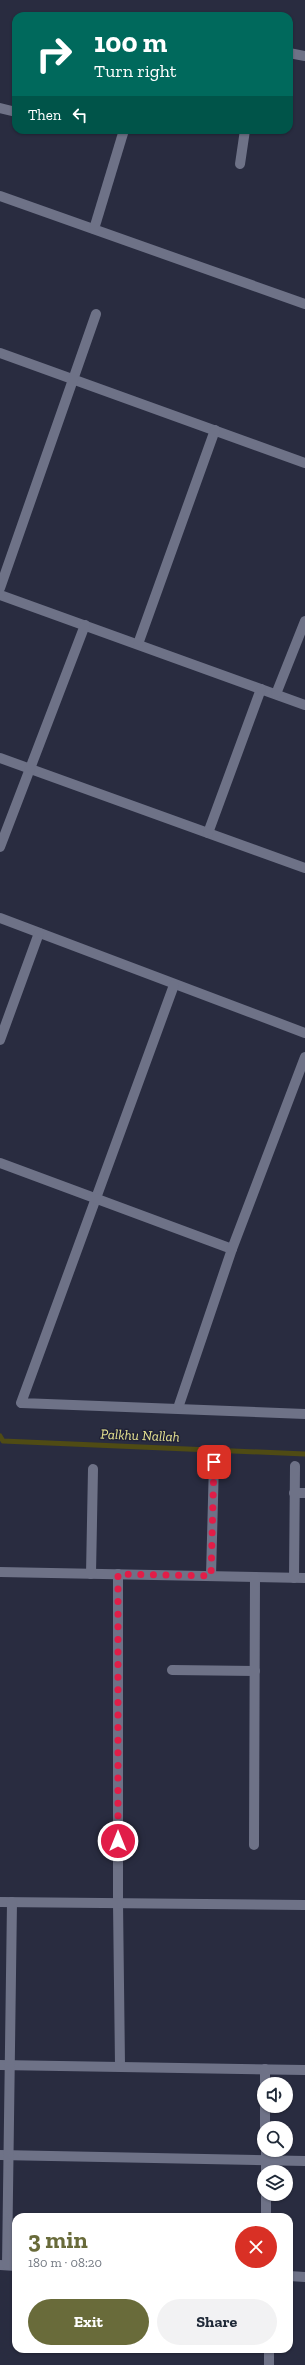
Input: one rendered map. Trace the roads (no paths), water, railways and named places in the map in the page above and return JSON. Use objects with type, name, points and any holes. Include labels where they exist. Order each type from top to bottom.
[{"type":"street","points":[[293,54],[305,56]]},
{"type":"street","points":[[0,108],[12,111]]},
{"type":"street","points":[[94,229],[123,134]]},
{"type":"street","points":[[240,164],[244,134]]},
{"type":"street","points":[[0,196],[305,304]]},
{"type":"street","points":[[0,588],[96,314]]},
{"type":"street","points":[[0,353],[305,462]]},
{"type":"street","points":[[138,644],[214,430]]},
{"type":"street","points":[[0,594],[305,705]]},
{"type":"street","points":[[276,694],[305,621]]},
{"type":"street","points":[[0,846],[85,625]]},
{"type":"street","points":[[208,833],[261,689]]},
{"type":"street","points":[[0,758],[305,868]]},
{"type":"street","points":[[0,918],[174,985],[305,1033]]},
{"type":"street","points":[[0,1040],[39,933]]},
{"type":"street","points":[[174,985],[21,1403],[305,1414]]},
{"type":"street","points":[[178,1408],[232,1249],[305,1057]]},
{"type":"street","points":[[0,1163],[232,1249]]},
{"type":"street","points":[[211,1576],[214,1462]]},
{"type":"street","points":[[294,1578],[295,1466]]},
{"type":"street","points":[[92,1574],[93,1469]]},
{"type":"street","points":[[294,1493],[305,1493]]},
{"type":"street","points":[[0,1572],[305,1578]]},
{"type":"street","points":[[118,1574],[118,1903],[120,2066]]},
{"type":"street","points":[[254,1845],[255,1577]]},
{"type":"street","points":[[172,1670],[255,1671]]},
{"type":"street","points":[[0,1902],[305,1905]]},
{"type":"street","points":[[8,2265],[4,2156],[5,2066],[12,1902]]},
{"type":"street","points":[[5,2066],[120,2066],[305,2070]]},
{"type":"street","points":[[265,2069],[265,2077]]},
{"type":"street","points":[[4,2156],[257,2155]]},
{"type":"street","points":[[279,2157],[305,2161]]},
{"type":"street","points":[[266,2201],[266,2213]]},
{"type":"street","points":[[293,2276],[305,2277]]},
{"type":"street","points":[[268,2353],[269,2365]]},
{"type":"waterway","name":"Palkhu Nallah","points":[[0,1436],[3,1441],[305,1454]]}]
